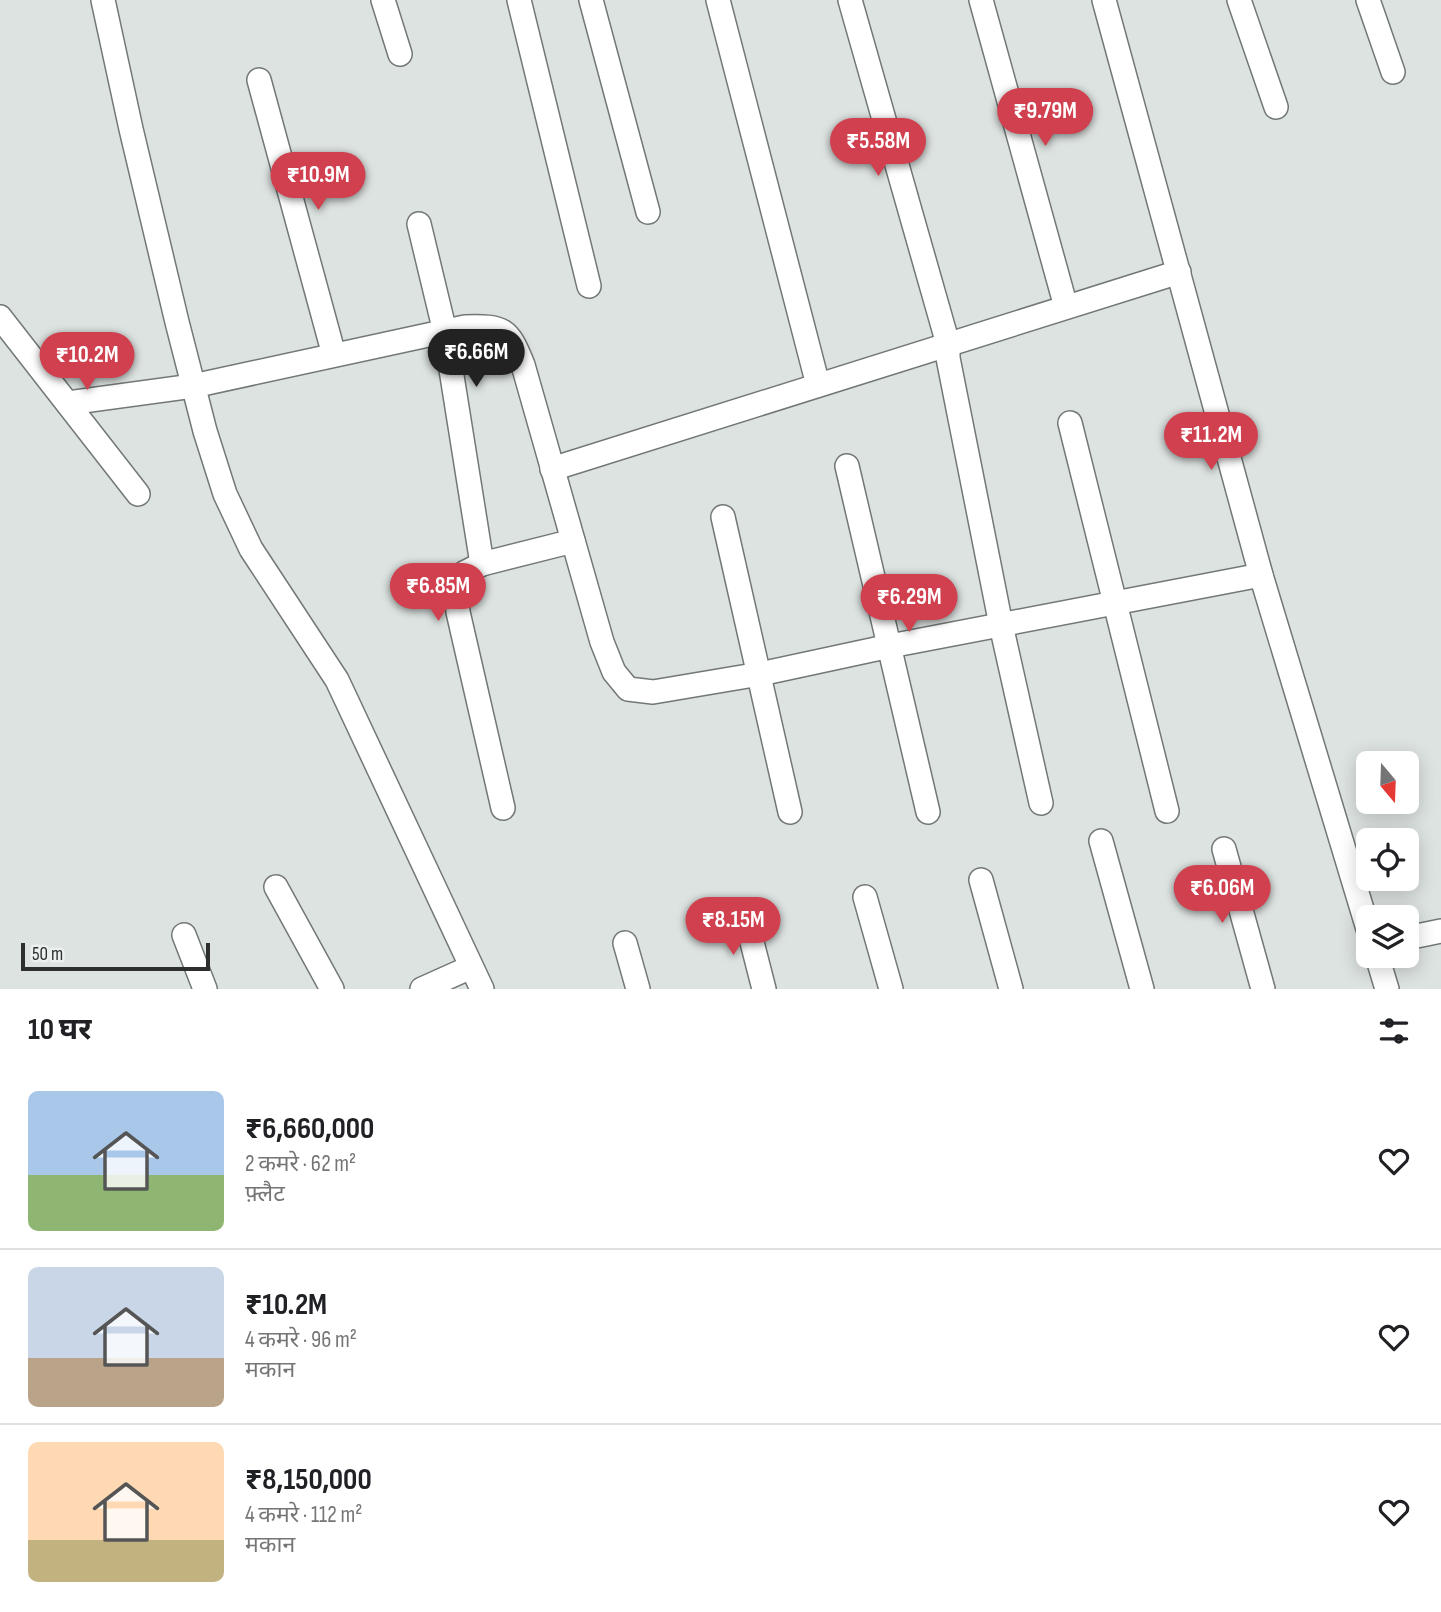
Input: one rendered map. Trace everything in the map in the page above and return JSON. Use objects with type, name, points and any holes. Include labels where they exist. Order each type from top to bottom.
[{"type":"street","points":[[103,0],[193,386],[225,494],[246,538],[337,680],[482,989]]},
{"type":"street","points":[[383,0],[400,54]]},
{"type":"street","points":[[519,0],[589,286]]},
{"type":"street","points":[[591,0],[648,212]]},
{"type":"street","points":[[718,0],[818,385]]},
{"type":"street","points":[[851,0],[948,344],[948,358],[1001,625],[1041,803]]},
{"type":"street","points":[[981,0],[1066,307]]},
{"type":"street","points":[[1104,0],[1261,575],[1361,905]]},
{"type":"street","points":[[1238,0],[1276,107]]},
{"type":"street","points":[[1368,0],[1393,72]]},
{"type":"street","points":[[259,80],[334,355]]},
{"type":"street","points":[[419,224],[445,332],[482,564]]},
{"type":"street","points":[[552,469],[1179,272]]},
{"type":"street","points":[[0,317],[138,494]]},
{"type":"street","points":[[68,403],[193,386],[466,327],[495,326],[513,340],[523,365],[602,642],[614,672],[628,689],[653,692],[760,674],[890,646],[1261,575]]},
{"type":"street","points":[[1070,423],[1167,811]]},
{"type":"street","points":[[847,466],[928,812]]},
{"type":"street","points":[[723,517],[790,812]]},
{"type":"street","points":[[503,808],[458,612],[457,589],[464,573],[482,564],[573,541]]},
{"type":"street","points":[[1101,841],[1142,989]]},
{"type":"street","points":[[1224,849],[1263,989]]},
{"type":"street","points":[[981,880],[1011,989]]},
{"type":"street","points":[[276,887],[332,989]]},
{"type":"street","points":[[866,897],[891,989]]},
{"type":"street","points":[[745,915],[764,989]]},
{"type":"street","points":[[1419,936],[1441,931]]},
{"type":"street","points":[[184,935],[205,989]]},
{"type":"street","points":[[625,943],[638,989]]},
{"type":"street","points":[[422,989],[471,967]]},
{"type":"street","points":[[1381,968],[1387,989]]}]
